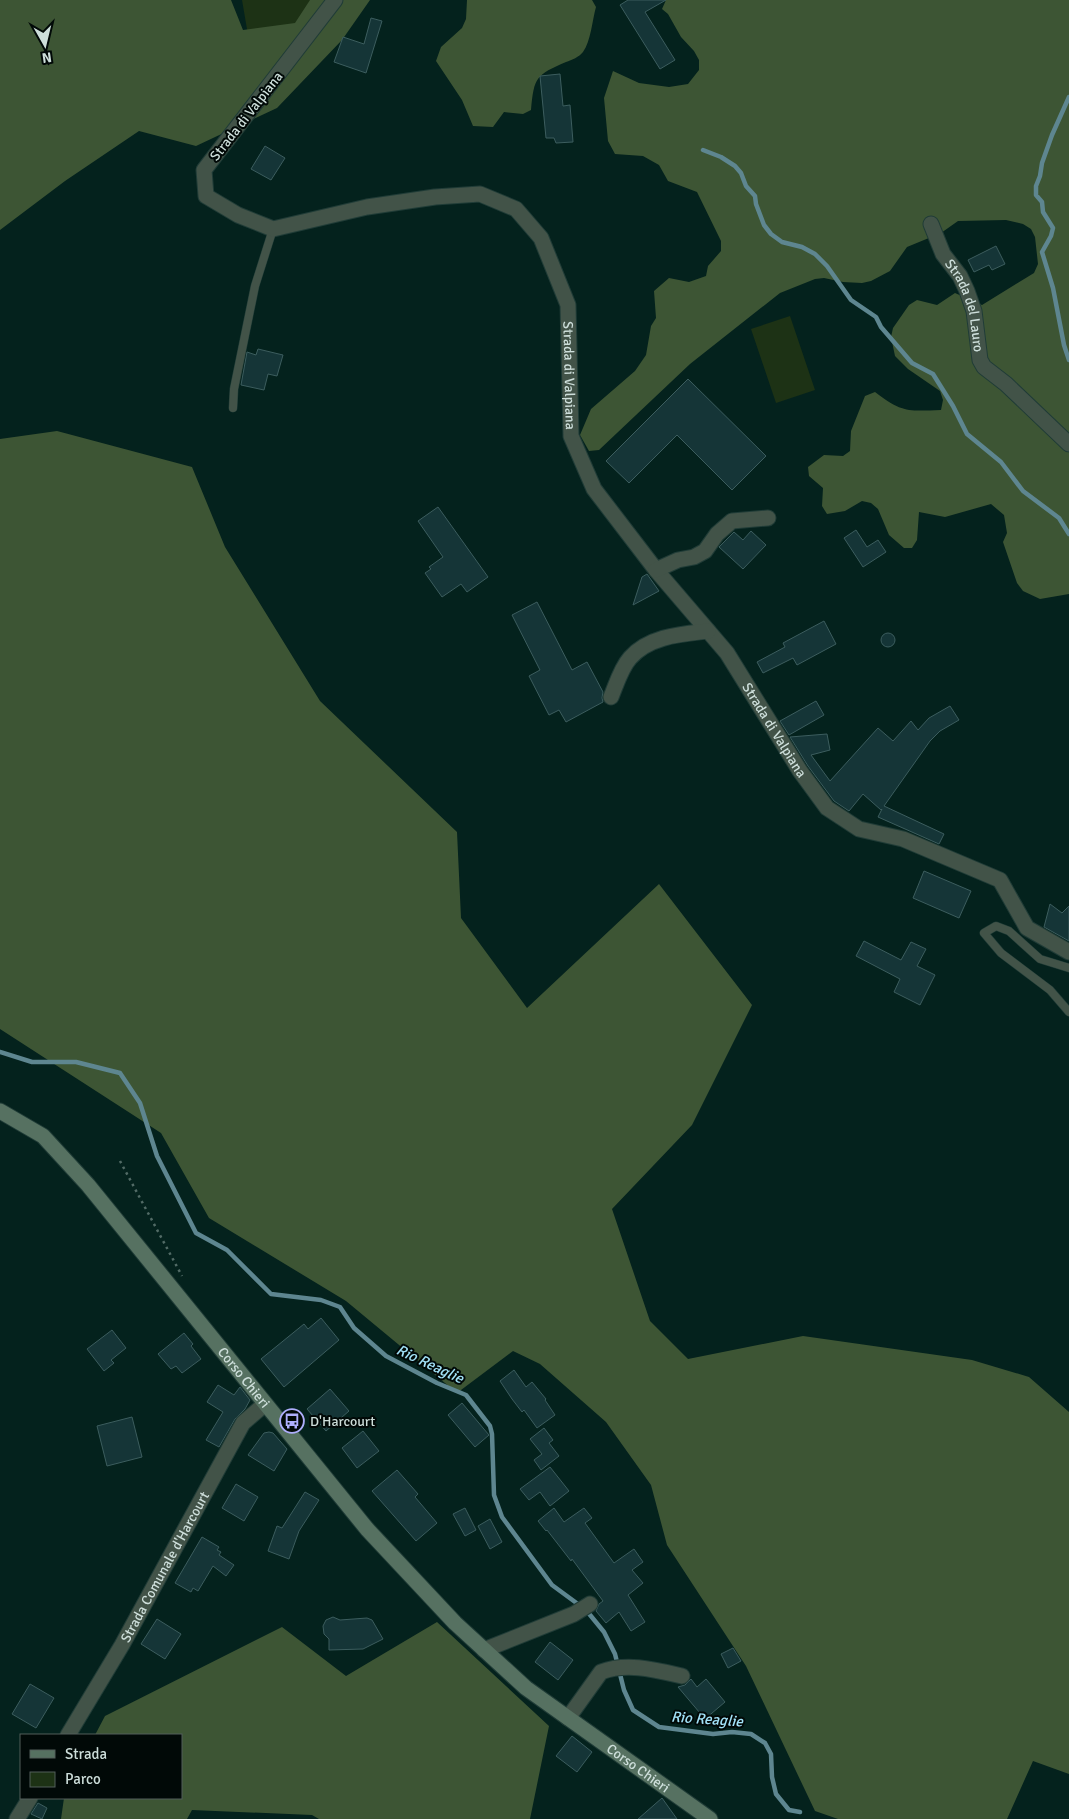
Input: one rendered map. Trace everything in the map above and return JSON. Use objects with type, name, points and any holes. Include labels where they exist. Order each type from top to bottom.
[{"type":"main road","name":"Corso Chieri","points":[[0,1111],[43,1136],[88,1185],[367,1529],[455,1623],[526,1688],[710,1819]]},
{"type":"street","name":"Strada di Valpiana","points":[[335,0],[204,170],[206,196],[238,215],[273,229],[367,207],[435,197],[480,194],[516,210],[541,238],[568,305],[571,436],[594,489],[656,570],[728,653],[800,771],[827,808],[859,829],[904,839],[1000,880],[1027,928],[1069,952]]},
{"type":"street","name":"Strada del Lauro","points":[[931,224],[943,254],[960,276],[967,291],[974,311],[980,360],[984,367],[1006,384],[1069,444]]},
{"type":"street","points":[[656,570],[678,560],[694,557],[705,551],[717,534],[732,520],[768,518]]},
{"type":"street","points":[[611,697],[630,658],[650,643],[674,635],[708,631]]},
{"type":"street","name":"Strada Comunale d'Harcourt","points":[[69,1734],[122,1645],[243,1424],[265,1404]]},
{"type":"street","points":[[484,1650],[574,1614],[590,1604]]},
{"type":"street","points":[[568,1718],[601,1672],[608,1669],[643,1668],[682,1676]]},
{"type":"street","points":[[17,1819],[29,1799]]},
{"type":"lane","points":[[233,408],[234,389],[255,286],[273,229]]},
{"type":"lane","points":[[1069,968],[1040,959],[1009,932],[996,926],[984,933],[1001,953],[1050,990],[1069,1012]]},
{"type":"path","points":[[120,1161],[183,1278]]},
{"type":"green space","points":[[0,0],[231,0],[243,30],[295,23],[310,0],[370,0],[342,40],[277,108],[196,146],[139,131],[65,181],[0,230]]},
{"type":"green space","points":[[242,0],[311,0],[315,23],[248,35]]},
{"type":"green space","points":[[467,0],[592,0],[596,7],[590,37],[583,52],[575,58],[548,70],[538,78],[535,84],[531,110],[523,114],[504,112],[493,127],[473,126],[462,100],[436,61],[441,47],[462,28],[466,19]]},
{"type":"green space","points":[[666,0],[1069,0],[1069,594],[1040,599],[1023,591],[1017,583],[1003,542],[1007,533],[1004,515],[991,504],[945,517],[919,512],[917,540],[912,548],[904,548],[889,535],[878,509],[871,503],[862,501],[845,511],[827,514],[822,506],[823,488],[809,476],[808,467],[824,455],[843,456],[850,451],[851,431],[865,396],[875,392],[892,404],[906,409],[921,411],[941,410],[943,400],[940,391],[908,369],[895,356],[891,337],[893,328],[909,305],[917,300],[937,305],[955,293],[982,305],[1034,273],[1038,264],[1035,237],[1031,229],[1023,224],[1006,220],[958,221],[941,233],[907,247],[890,271],[871,281],[862,283],[824,278],[815,279],[780,293],[690,364],[599,450],[589,451],[580,435],[591,409],[635,371],[646,355],[651,326],[656,318],[654,291],[669,278],[689,282],[706,276],[708,266],[721,251],[721,241],[697,192],[668,181],[659,165],[643,156],[615,154],[608,141],[604,98],[613,71],[639,83],[669,87],[688,84],[699,70],[699,60],[694,51],[681,37],[668,14],[662,9]]},
{"type":"green space","points":[[790,316],[815,390],[776,403],[751,329]]},
{"type":"green space","points":[[57,431],[192,467],[225,547],[320,701],[457,832],[461,918],[527,1008],[659,884],[752,1005],[692,1125],[612,1209],[650,1321],[688,1359],[803,1336],[972,1360],[1029,1377],[1069,1412],[1069,1774],[1033,1761],[1007,1819],[838,1819],[815,1811],[746,1666],[667,1545],[651,1485],[606,1422],[540,1364],[513,1351],[457,1393],[346,1301],[209,1218],[161,1133],[0,1029],[0,439]]},
{"type":"green space","points":[[437,1622],[549,1726],[530,1819],[319,1819],[312,1815],[192,1810],[187,1819],[61,1819],[64,1799],[182,1799],[182,1734],[96,1734],[105,1716],[282,1627],[346,1676]]},
{"type":"building","points":[[628,0],[666,0],[645,12],[675,60],[660,69],[620,5]]},
{"type":"building","points":[[371,18],[382,21],[366,73],[334,62],[343,37],[364,44]]},
{"type":"building","points":[[560,74],[563,106],[570,105],[573,142],[556,143],[554,138],[546,138],[540,76]]},
{"type":"building","points":[[265,146],[285,158],[271,180],[251,169]]},
{"type":"building","points":[[996,246],[1005,264],[992,270],[989,265],[974,272],[968,260]]},
{"type":"building","points":[[258,349],[283,355],[277,376],[268,374],[264,390],[241,385],[247,352],[256,355]]},
{"type":"building","points":[[688,379],[766,456],[732,490],[677,435],[629,483],[606,461]]},
{"type":"building","points":[[438,507],[488,577],[467,592],[461,584],[442,597],[425,573],[431,569],[429,567],[443,557],[418,521]]},
{"type":"building","points":[[856,530],[867,547],[878,540],[886,552],[863,567],[844,538]]},
{"type":"building","points":[[751,531],[766,545],[743,569],[719,547],[734,532],[743,540]]},
{"type":"building","points":[[647,574],[659,591],[633,605],[642,577]]},
{"type":"building","points":[[537,602],[572,670],[587,662],[603,692],[603,702],[566,722],[559,710],[549,715],[529,676],[540,670],[512,615]]},
{"type":"building","points":[[824,621],[836,644],[797,665],[793,658],[763,673],[757,662],[785,647],[783,643]]},
{"type":"building","points":[[885,633],[891,633],[895,640],[891,647],[885,647],[881,643],[881,637]]},
{"type":"building","points":[[816,701],[824,715],[789,735],[780,721]]},
{"type":"building","points":[[950,706],[959,720],[940,731],[930,741],[884,806],[944,834],[939,844],[878,817],[882,809],[863,794],[849,811],[834,801],[808,766],[790,737],[827,734],[830,750],[811,755],[830,781],[878,728],[893,741],[911,721],[918,730],[929,718]]},
{"type":"building","points":[[924,871],[971,891],[959,918],[913,898]]},
{"type":"building","points":[[1050,904],[1062,913],[1069,906],[1069,941],[1044,927]]},
{"type":"building","points":[[864,941],[901,960],[911,942],[926,949],[917,966],[935,975],[920,1005],[894,992],[900,979],[856,956]]},
{"type":"building","points":[[321,1318],[339,1340],[284,1387],[261,1359],[304,1324],[308,1329]]},
{"type":"building","points":[[112,1330],[126,1348],[111,1360],[114,1363],[104,1371],[87,1349]]},
{"type":"building","points":[[184,1333],[193,1344],[191,1346],[201,1359],[182,1373],[176,1366],[171,1369],[158,1354]]},
{"type":"building","points":[[514,1370],[526,1387],[532,1382],[546,1399],[555,1415],[537,1428],[524,1410],[522,1412],[500,1381]]},
{"type":"building","points":[[218,1385],[234,1395],[240,1387],[250,1400],[245,1409],[235,1419],[219,1447],[206,1440],[223,1412],[207,1402]]},
{"type":"building","points":[[330,1389],[349,1411],[326,1431],[307,1409]]},
{"type":"building","points":[[462,1403],[489,1435],[475,1447],[448,1415]]},
{"type":"building","points":[[132,1417],[142,1457],[107,1466],[97,1426]]},
{"type":"building","points":[[544,1428],[553,1440],[549,1443],[559,1456],[541,1470],[534,1460],[542,1454],[530,1439]]},
{"type":"building","points":[[363,1431],[379,1451],[357,1468],[342,1448]]},
{"type":"building","points":[[264,1433],[273,1433],[287,1449],[274,1471],[248,1455]]},
{"type":"building","points":[[550,1467],[569,1491],[550,1506],[540,1492],[529,1500],[520,1489]]},
{"type":"building","points":[[397,1470],[418,1494],[415,1497],[437,1523],[416,1541],[372,1491]]},
{"type":"building","points":[[236,1484],[258,1497],[244,1521],[222,1508]]},
{"type":"building","points":[[305,1492],[319,1500],[299,1531],[289,1559],[268,1551],[277,1526],[282,1528]]},
{"type":"building","points":[[465,1508],[476,1530],[465,1536],[453,1514]]},
{"type":"building","points":[[554,1508],[564,1522],[584,1508],[592,1518],[585,1523],[614,1563],[634,1549],[643,1562],[632,1570],[643,1583],[628,1595],[645,1622],[631,1631],[619,1612],[606,1623],[596,1611],[599,1604],[603,1601],[572,1559],[571,1561],[538,1521]]},
{"type":"building","points":[[490,1519],[502,1542],[490,1549],[478,1526]]},
{"type":"building","points":[[202,1537],[219,1547],[217,1550],[221,1552],[219,1555],[234,1565],[226,1576],[213,1566],[198,1591],[193,1588],[191,1592],[175,1583]]},
{"type":"building","points":[[333,1617],[340,1620],[367,1618],[372,1620],[383,1639],[363,1649],[329,1650],[329,1639],[324,1634],[323,1626],[326,1620]]},
{"type":"building","points":[[157,1619],[181,1634],[165,1659],[141,1644]]},
{"type":"building","points":[[550,1642],[573,1660],[558,1680],[535,1662]]},
{"type":"building","points":[[733,1648],[741,1661],[728,1668],[721,1654]]},
{"type":"building","points":[[691,1679],[697,1687],[706,1679],[725,1702],[705,1719],[678,1687],[685,1685]]},
{"type":"building","points":[[30,1684],[54,1698],[36,1728],[12,1714]]},
{"type":"building","points":[[572,1736],[592,1752],[577,1772],[556,1756]]},
{"type":"building","points":[[662,1798],[677,1819],[638,1819]]},
{"type":"building","points":[[38,1803],[47,1808],[42,1819],[31,1814]]},
{"type":"waterway","points":[[1069,97],[1052,135],[1036,186],[1036,195],[1042,202],[1043,212],[1053,228],[1051,236],[1042,252],[1053,288],[1064,345],[1069,360]]},
{"type":"waterway","points":[[703,150],[721,157],[735,166],[741,173],[746,186],[755,196],[764,225],[771,234],[782,242],[802,247],[815,254],[827,266],[851,300],[876,317],[881,327],[912,363],[933,374],[953,406],[967,434],[1001,462],[1023,491],[1059,518],[1069,534]]},
{"type":"waterway","name":"Rio Reaglie","points":[[0,1052],[32,1062],[76,1062],[120,1073],[140,1103],[157,1156],[196,1233],[227,1250],[271,1294],[321,1300],[340,1307],[354,1328],[386,1356],[437,1383],[466,1395],[490,1426],[492,1434],[494,1495],[502,1517],[552,1585],[586,1610],[604,1632],[615,1654],[624,1690],[633,1710],[659,1727],[713,1734],[732,1732],[751,1734],[765,1743],[771,1754],[772,1777],[776,1794],[789,1810],[800,1812]]},
{"type":"place","name":"D'Harcourt","points":[[292,1421]]}]
